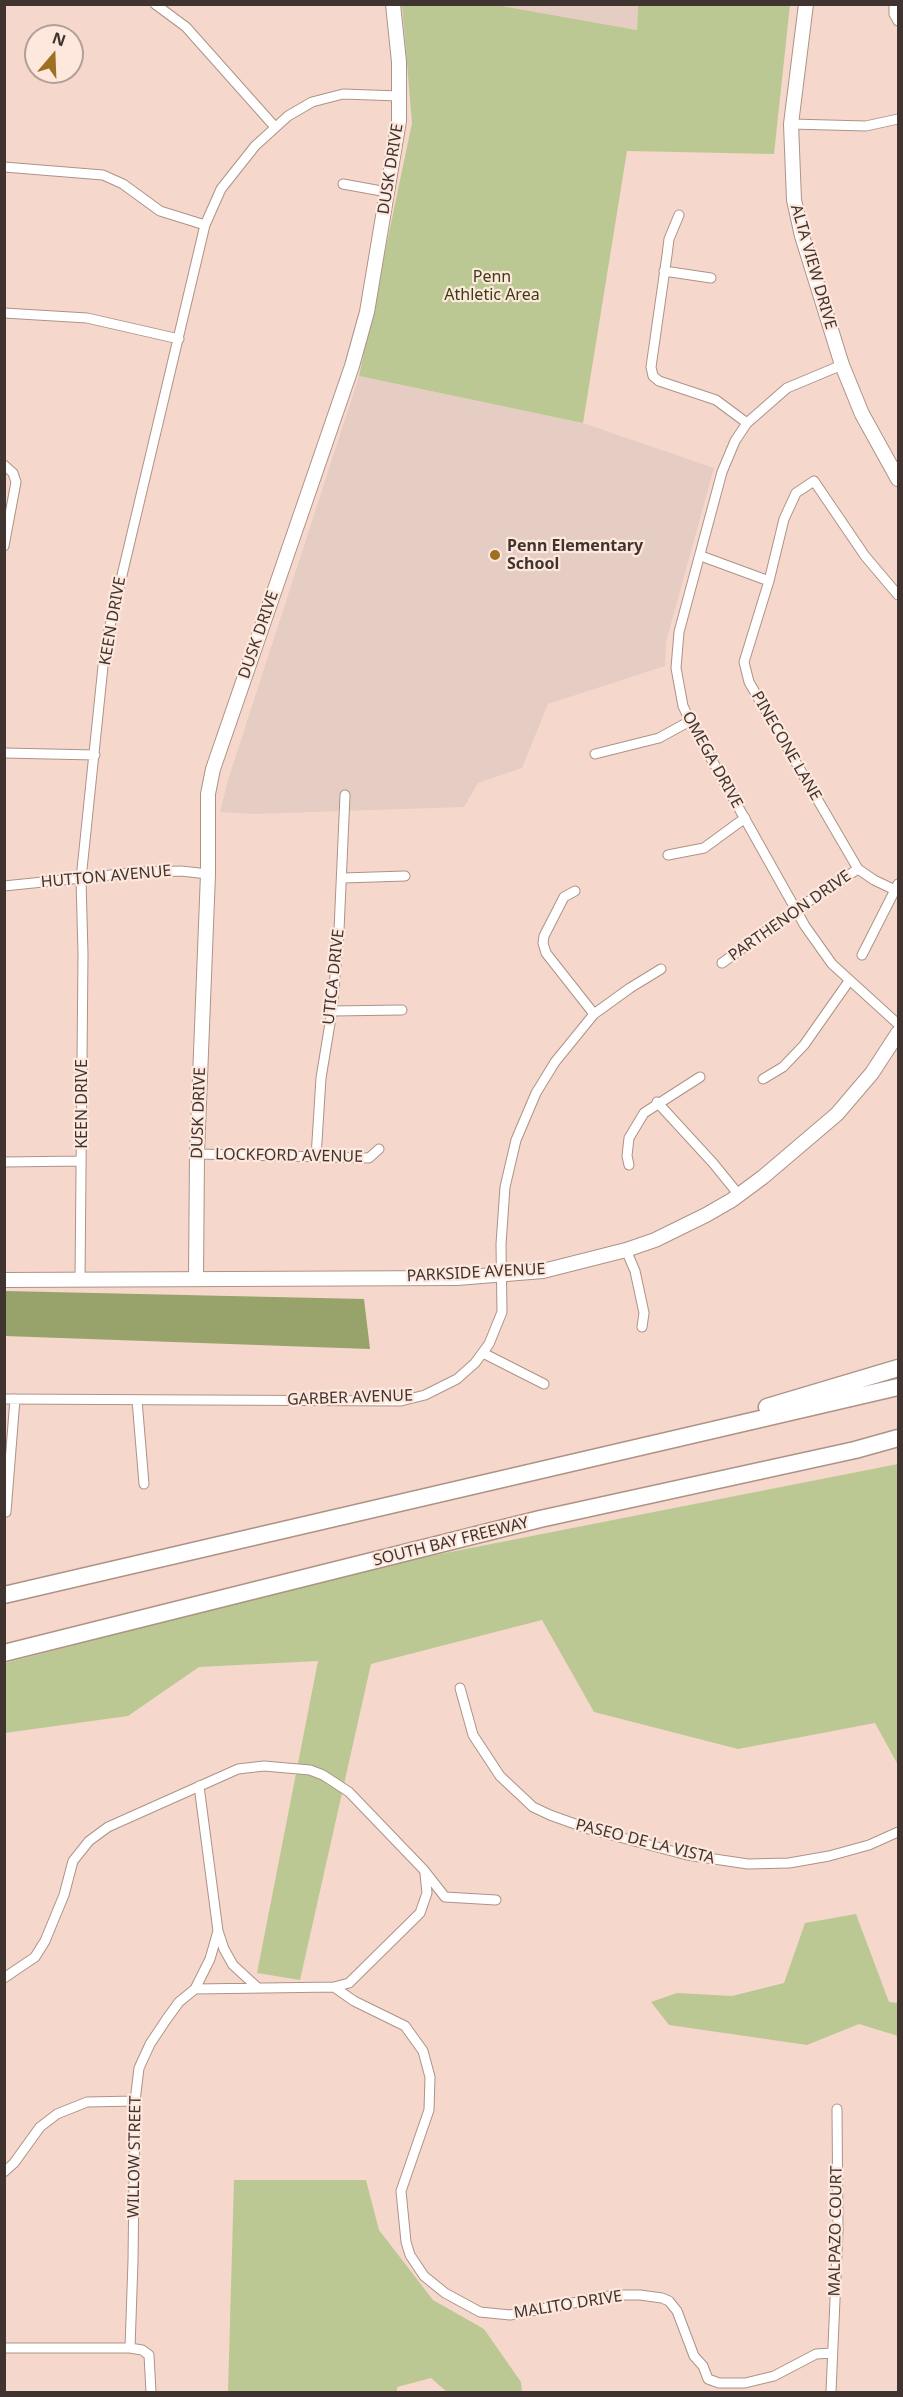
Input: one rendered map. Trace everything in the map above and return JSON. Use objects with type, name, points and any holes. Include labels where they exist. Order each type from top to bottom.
[{"type":"highway","points":[[633,1449],[898,1368]]},
{"type":"highway","points":[[4,1595],[898,1387]]},
{"type":"highway","name":"SOUTH BAY FREEWAY","points":[[4,1653],[540,1519],[855,1450],[898,1438]]},
{"type":"highway","points":[[855,1450],[898,1450]]},
{"type":"street","points":[[155,4],[186,27],[275,127]]},
{"type":"street","name":"DUSK DRIVE","points":[[196,1278],[197,1154],[208,874],[208,794],[213,769],[352,366],[367,312],[399,121],[399,62],[393,4]]},
{"type":"street","name":"ALTA VIEW DRIVE","points":[[806,4],[791,124],[794,200],[802,236],[842,365],[862,414],[898,479]]},
{"type":"street","points":[[894,4],[894,14],[898,21]]},
{"type":"street","name":"KEEN DRIVE","points":[[80,1280],[83,920],[81,879],[105,647],[204,225],[221,189],[255,146],[288,116],[312,102],[343,94],[399,96]]},
{"type":"street","points":[[791,124],[866,126],[898,119]]},
{"type":"street","points":[[4,166],[103,175],[123,184],[160,211],[204,225]]},
{"type":"street","points":[[343,184],[387,192]]},
{"type":"street","points":[[680,215],[669,239],[651,367],[653,376],[659,381],[716,400],[747,423]]},
{"type":"street","points":[[664,272],[711,278]]},
{"type":"street","points":[[4,313],[87,318],[179,339]]},
{"type":"street","name":"OMEGA DRIVE","points":[[842,365],[787,388],[747,423],[735,441],[722,472],[679,632],[676,668],[683,706],[690,721],[806,926],[832,964],[898,1024]]},
{"type":"street","points":[[4,465],[14,473],[16,482],[4,546]]},
{"type":"street","name":"PINECONE LANE","points":[[897,887],[874,880],[858,869],[748,682],[744,662],[769,581],[784,519],[796,493],[814,481],[865,556],[898,595]]},
{"type":"street","points":[[701,556],[769,581]]},
{"type":"street","points":[[594,754],[659,738],[690,721]]},
{"type":"street","points":[[4,753],[95,755]]},
{"type":"street","name":"UTICA DRIVE","points":[[316,1157],[321,1078],[332,1011],[343,878],[345,795]]},
{"type":"street","points":[[668,855],[704,848],[744,818]]},
{"type":"street","name":"PARTHENON DRIVE","points":[[722,963],[858,869]]},
{"type":"street","name":"HUTTON AVENUE","points":[[4,886],[140,872],[181,871],[208,874]]},
{"type":"street","points":[[343,878],[405,876]]},
{"type":"street","points":[[862,955],[897,887]]},
{"type":"street","points":[[575,891],[564,897],[544,936],[543,943],[546,953],[594,1014]]},
{"type":"street","name":"GARBER AVENUE","points":[[4,1399],[401,1401],[425,1395],[447,1385],[466,1371],[483,1353],[502,1312],[501,1244],[505,1187],[524,1117],[543,1080],[594,1014],[630,988],[662,969]]},
{"type":"street","points":[[762,1079],[783,1067],[804,1045],[849,981]]},
{"type":"street","points":[[332,1011],[402,1010]]},
{"type":"street","name":"PARKSIDE AVENUE","points":[[4,1280],[457,1278],[561,1267],[626,1250],[655,1240],[706,1215],[739,1195],[837,1114],[885,1056],[898,1033]]},
{"type":"street","points":[[629,1165],[627,1155],[629,1138],[644,1113],[657,1102],[700,1077]]},
{"type":"street","points":[[657,1102],[739,1195]]},
{"type":"street","name":"LOCKFORD AVENUE","points":[[197,1154],[369,1158],[379,1149]]},
{"type":"street","points":[[4,1162],[81,1161]]},
{"type":"street","points":[[626,1250],[635,1271],[644,1313],[642,1327]]},
{"type":"street","points":[[483,1353],[544,1384]]},
{"type":"street","points":[[6,1512],[15,1399]]},
{"type":"street","points":[[137,1400],[144,1484]]},
{"type":"street","name":"PASEO DE LA VISTA","points":[[460,1688],[474,1735],[500,1776],[533,1807],[590,1829],[687,1855],[748,1864],[789,1863],[830,1856],[868,1845],[898,1832]]},
{"type":"street","points":[[4,1978],[35,1957],[45,1941],[64,1895],[73,1861],[89,1841],[108,1827],[238,1769],[264,1766],[310,1770],[323,1775],[349,1792],[423,1869],[445,1897],[496,1900]]},
{"type":"street","name":"WILLOW STREET","points":[[199,1786],[218,1931],[233,1965],[258,1988]]},
{"type":"street","points":[[195,1989],[334,1987],[349,1983],[420,1913],[427,1893],[423,1869]]},
{"type":"street","name":"WILLOW STREET","points":[[130,2348],[135,2101],[139,2068],[150,2043],[179,2002],[195,1989],[210,1959],[218,1931]]},
{"type":"street","name":"MALITO DRIVE","points":[[334,1987],[354,2001],[405,2026],[423,2050],[430,2077],[429,2110],[401,2191],[406,2242],[410,2255],[424,2276],[445,2293],[473,2310],[493,2315],[510,2315],[615,2295],[662,2298],[669,2301],[677,2311],[694,2356],[703,2367],[708,2379],[719,2383],[745,2383],[774,2376],[816,2354],[832,2353]]},
{"type":"street","points":[[4,2172],[14,2163],[40,2127],[57,2114],[87,2102],[135,2101]]},
{"type":"street","name":"MALPAZO COURT","points":[[832,2353],[838,2230],[837,2109]]},
{"type":"street","points":[[4,2348],[142,2349],[149,2355],[151,2392]]},
{"type":"street","points":[[831,2392],[832,2353]]},
{"type":"shaded area","points":[[496,5],[638,5],[637,30]]},
{"type":"shaded area","name":"Penn Elementary School","points":[[359,376],[583,423],[714,468],[666,642],[665,666],[548,704],[522,768],[478,783],[464,807],[254,814],[220,812],[228,780]]},
{"type":"green space","name":"Penn Athletic Area","points":[[402,5],[496,5],[637,30],[638,5],[790,5],[774,154],[627,151],[583,423],[359,376],[412,123]]},
{"type":"green space","points":[[5,1291],[364,1299],[370,1349],[5,1336]]},
{"type":"green space","points":[[898,1464],[898,1765],[875,1723],[738,1749],[594,1712],[542,1620],[371,1664],[300,1980],[257,1973],[318,1661],[199,1667],[128,1716],[5,1733],[5,1663],[374,1567]]},
{"type":"green space","points":[[856,1914],[889,2002],[898,2003],[898,2036],[859,2024],[807,2045],[669,2025],[651,2002],[677,1993],[732,1996],[784,1983],[805,1923]]},
{"type":"green space","points":[[234,2180],[366,2180],[379,2230],[433,2300],[484,2329],[521,2382],[522,2392],[447,2392],[431,2378],[397,2387],[397,2392],[228,2392]]},
{"type":"place","name":"Penn Elementary School","points":[[495,555]]}]
